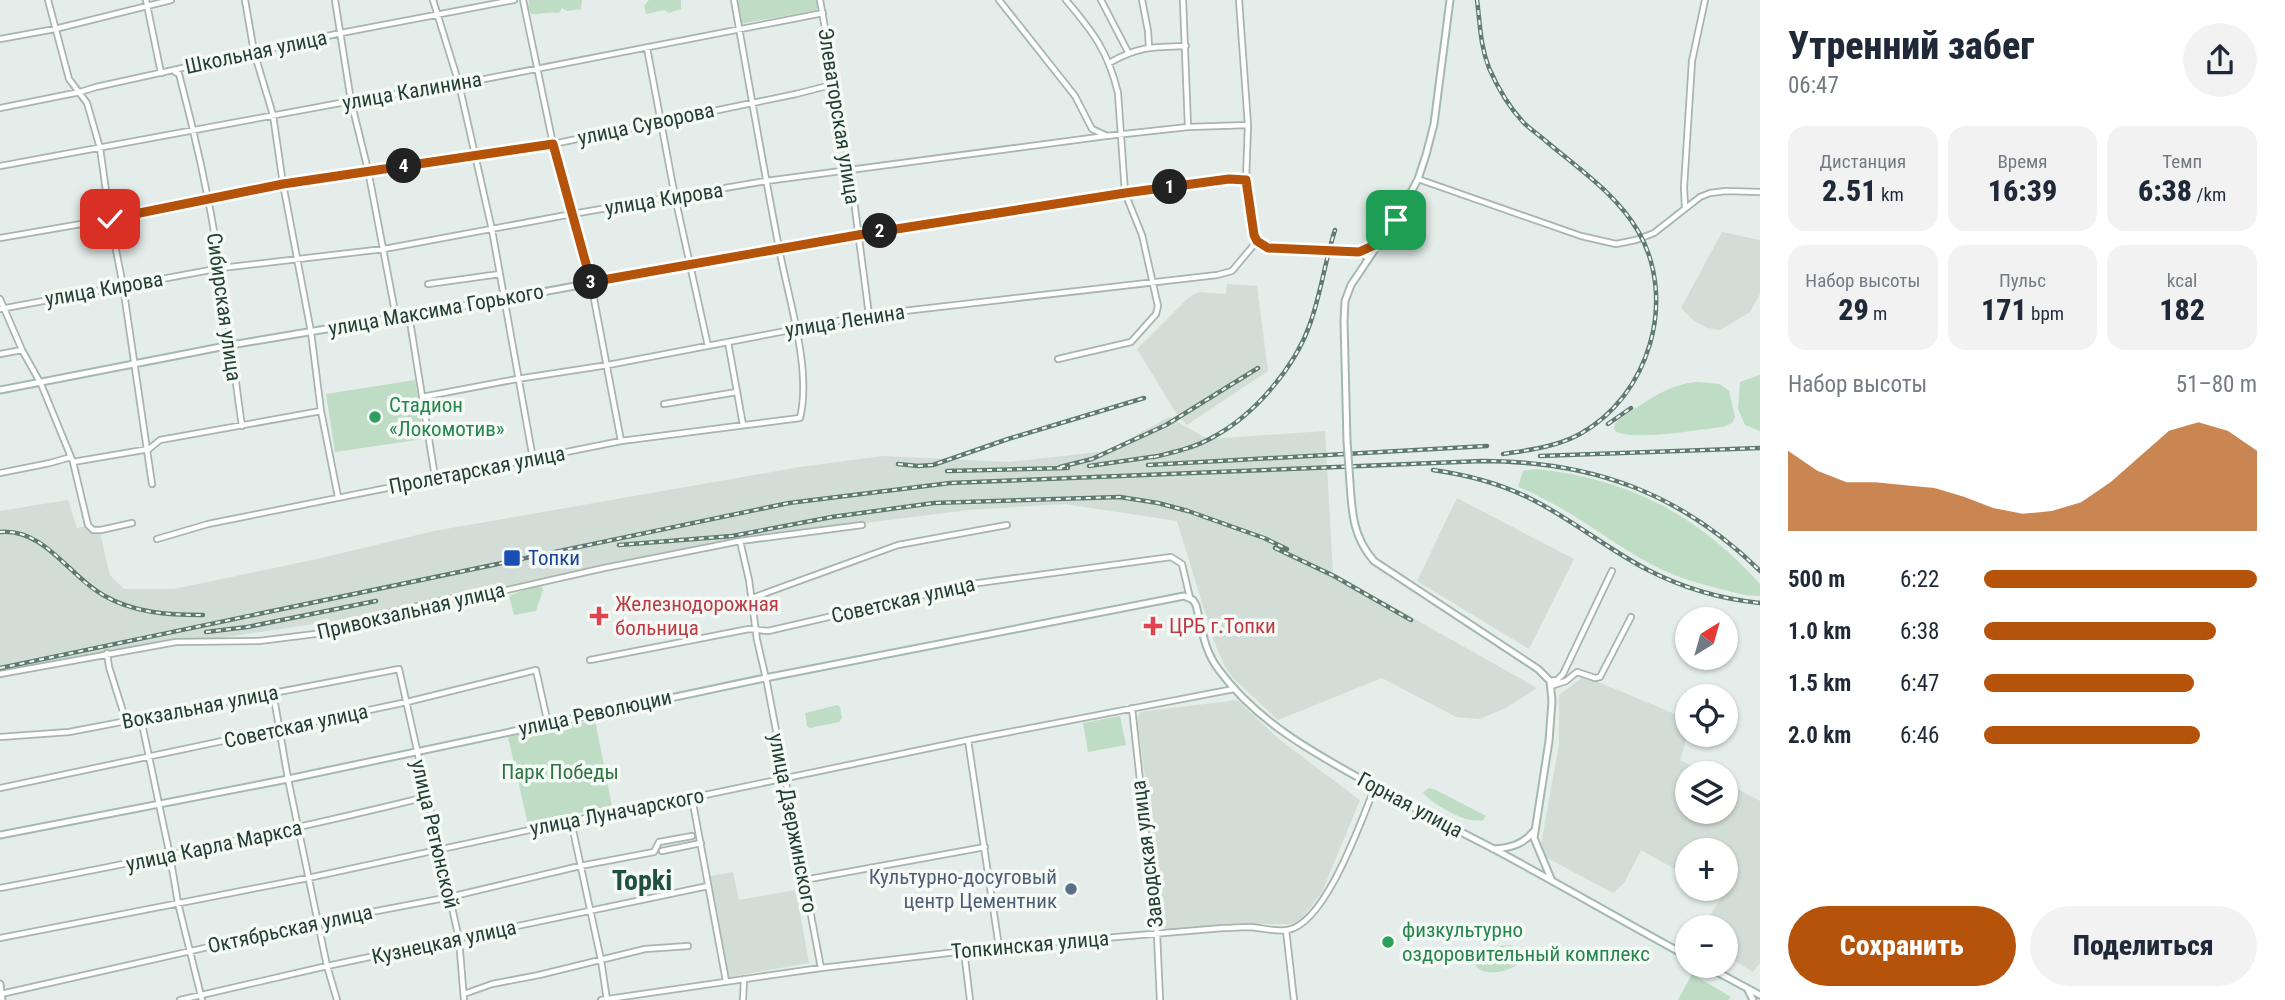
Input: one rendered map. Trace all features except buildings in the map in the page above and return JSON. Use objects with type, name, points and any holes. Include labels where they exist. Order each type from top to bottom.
[{"type":"street","points":[[48,0],[69,79],[92,116],[100,148],[149,449],[152,484]]},
{"type":"street","points":[[0,39],[55,29],[147,2],[171,0]]},
{"type":"street","points":[[245,0],[254,52],[273,115],[311,332],[321,411],[338,497]]},
{"type":"street","points":[[335,0],[351,101],[368,170],[396,317]]},
{"type":"street","points":[[433,0],[459,84],[492,230],[533,459]]},
{"type":"street","name":"Школьная улица","points":[[0,108],[80,93],[96,87],[341,33],[514,0]]},
{"type":"street","points":[[523,0],[553,144],[591,282],[621,441]]},
{"type":"street","points":[[734,0],[795,329]]},
{"type":"street","name":"Элеваторская улица","points":[[820,0],[850,170],[869,315]]},
{"type":"street","points":[[999,0],[1070,88],[1091,129],[1105,136]]},
{"type":"street","points":[[1058,359],[1130,342],[1158,310],[1142,235],[1125,193],[1118,93],[1109,63],[1096,36],[1066,0]]},
{"type":"street","points":[[1101,0],[1128,52]]},
{"type":"street","points":[[1142,0],[1149,47]]},
{"type":"street","points":[[1183,0],[1188,128]]},
{"type":"street","points":[[1239,0],[1248,125],[1246,180],[1252,228],[1257,241],[1264,247],[1273,249],[1359,252],[1379,243]]},
{"type":"street","points":[[1450,0],[1432,134],[1418,179],[1402,209],[1351,285],[1345,301],[1347,441],[1354,524],[1360,543],[1374,561],[1538,668],[1550,684],[1549,741],[1533,832],[1536,848],[1552,881]]},
{"type":"street","points":[[1685,209],[1692,61],[1705,0]]},
{"type":"street","points":[[147,2],[161,73]]},
{"type":"street","name":"улица Калинина","points":[[0,166],[194,129],[459,84],[823,13]]},
{"type":"street","points":[[1109,63],[1128,52],[1149,47],[1186,46]]},
{"type":"street","points":[[647,48],[675,197],[708,346]]},
{"type":"street","name":"Сибирская улица","points":[[161,73],[179,74],[194,129],[220,268],[242,426]]},
{"type":"street","name":"улица Суворова","points":[[0,238],[283,184],[553,144],[835,84]]},
{"type":"street","name":"улица Кирова","points":[[2,308],[220,268],[384,249],[766,181],[1121,134],[1248,125]]},
{"type":"street","points":[[1418,179],[1595,240],[1616,244],[1636,240],[1658,230],[1710,193],[1760,192]]},
{"type":"street","name":"улица Максима Горького","points":[[0,390],[231,345],[505,299],[779,248],[1125,193],[1220,180],[1246,180]]},
{"type":"street","name":"улица Ленина","points":[[422,397],[869,315],[1228,273],[1257,241]]},
{"type":"street","points":[[1359,252],[1368,258]]},
{"type":"street","points":[[428,284],[500,274]]},
{"type":"street","points":[[0,299],[22,350],[41,384],[72,459],[88,525],[93,530],[101,530],[132,523]]},
{"type":"street","points":[[409,315],[435,477]]},
{"type":"street","name":"Пролетарская улица","points":[[158,539],[208,524],[621,441],[800,418],[804,387],[802,359],[795,329]]},
{"type":"street","points":[[728,342],[743,425]]},
{"type":"street","points":[[0,354],[22,350]]},
{"type":"street","points":[[664,404],[737,393]]},
{"type":"street","points":[[0,473],[72,459],[149,449],[160,440],[321,411]]},
{"type":"street","name":"Привокзальная улица","points":[[0,674],[176,642],[259,641],[323,633],[387,613],[489,590],[498,592],[740,541],[862,525]]},
{"type":"street","points":[[752,598],[898,545],[1007,525]]},
{"type":"street","name":"улица Дзержинского","points":[[740,541],[821,968]]},
{"type":"street","name":"Советская улица","points":[[590,660],[749,629],[768,631],[971,584],[1171,557],[1182,564],[1190,598]]},
{"type":"street","points":[[1550,684],[1563,674],[1612,571]]},
{"type":"street","name":"улица Революции","points":[[0,835],[288,779],[765,678],[1180,596],[1190,598]]},
{"type":"street","name":"Горная улица","points":[[1190,598],[1196,606],[1209,653],[1216,667],[1234,689],[1293,740],[1427,816],[1493,849],[1675,949]]},
{"type":"street","points":[[1550,684],[1566,681],[1579,671],[1595,678],[1600,677],[1631,617]]},
{"type":"street","points":[[107,653],[126,721]]},
{"type":"street","name":"Вокзальная улица","points":[[0,737],[69,732],[400,670]]},
{"type":"street","name":"улица Ретюнской","points":[[400,670],[459,939],[464,997]]},
{"type":"street","name":"Советская улица","points":[[0,788],[407,702],[536,670],[548,724]]},
{"type":"street","name":"улица Луначарского","points":[[0,939],[309,878],[968,740],[1234,689]]},
{"type":"street","points":[[273,692],[288,779],[327,966],[337,1000]]},
{"type":"street","name":"Заводская улица","points":[[1132,708],[1157,934],[1160,1000]]},
{"type":"street","points":[[141,719],[178,903],[202,998]]},
{"type":"street","points":[[968,740],[999,947]]},
{"type":"street","points":[[1294,1000],[1286,930],[1304,922],[1321,905],[1376,787]]},
{"type":"street","name":"улица Карла Маркса","points":[[0,888],[170,856],[426,797]]},
{"type":"street","points":[[692,798],[726,981]]},
{"type":"street","points":[[571,821],[601,960],[606,1000]]},
{"type":"street","points":[[1493,849],[1517,845],[1528,839],[1533,832]]},
{"type":"street","name":"Октябрьская улица","points":[[1,996],[190,950],[654,852],[659,842],[692,836]]},
{"type":"street","points":[[662,851],[701,843]]},
{"type":"street","points":[[804,880],[985,847]]},
{"type":"street","name":"Кузнецкая улица","points":[[180,1000],[202,998],[327,966],[708,887]]},
{"type":"street","name":"Топкинская улица","points":[[601,1000],[821,968],[999,947],[1247,927],[1286,930]]},
{"type":"street","points":[[464,997],[492,984],[645,949],[688,946]]},
{"type":"street","points":[[964,951],[970,1000]]},
{"type":"street","points":[[1728,978],[1760,995]]},
{"type":"street","points":[[743,1000],[744,979]]},
{"type":"street","points":[[0,984],[1,996]]},
{"type":"street","points":[[1746,988],[1753,1000]]},
{"type":"shaded area","points":[[1722,232],[1760,240],[1760,294],[1750,312],[1720,330],[1694,321],[1681,308]]},
{"type":"shaded area","points":[[1227,284],[1257,286],[1268,371],[1187,425],[1176,413],[1137,349],[1189,297],[1199,292],[1226,294]]},
{"type":"shaded area","points":[[1169,417],[1208,439],[1325,431],[1333,573],[1537,688],[1506,708],[1479,719],[1456,717],[1382,678],[1278,720],[1234,679],[1224,665],[1213,639],[1177,521],[1064,504],[969,510],[777,534],[387,613],[33,666],[0,674],[0,511],[68,500],[77,528],[98,525],[110,575],[124,589],[174,589],[434,531],[800,467],[883,456],[1010,462],[1107,451]]},
{"type":"shaded area","points":[[1457,498],[1574,559],[1529,649],[1417,581]]},
{"type":"shaded area","points":[[1584,676],[1675,714],[1675,747],[1684,747],[1680,760],[1682,761],[1675,761],[1675,824],[1738,824],[1738,789],[1760,801],[1760,963],[1753,972],[1738,963],[1738,915],[1710,915],[1719,901],[1738,901],[1738,838],[1675,838],[1675,869],[1641,850],[1624,883],[1613,893],[1547,858],[1541,845],[1559,744],[1559,695]]},
{"type":"shaded area","points":[[1237,700],[1280,740],[1360,800],[1322,892],[1298,924],[1214,925],[1165,930],[1137,718],[1140,712]]},
{"type":"shaded area","points":[[733,872],[739,900],[796,890],[809,963],[729,977],[710,876]]},
{"type":"green space","points":[[529,0],[582,0],[581,9],[567,11],[562,8],[559,13],[531,14],[528,8]]},
{"type":"green space","points":[[649,0],[681,0],[681,9],[669,13],[664,10],[646,14],[644,6]]},
{"type":"green space","points":[[735,0],[816,0],[818,7],[816,10],[740,24]]},
{"type":"green space","points":[[1760,375],[1760,431],[1745,425],[1738,409],[1740,382]]},
{"type":"green space","name":"Стадион «Локомотив»","points":[[415,380],[424,439],[335,452],[326,394]]},
{"type":"green space","points":[[1698,382],[1720,384],[1729,391],[1735,417],[1732,423],[1723,427],[1667,434],[1637,435],[1615,431],[1617,421],[1655,396]]},
{"type":"green space","points":[[1535,469],[1601,481],[1659,504],[1712,538],[1760,584],[1760,596],[1736,593],[1695,582],[1667,572],[1629,552],[1557,506],[1518,487],[1523,471]]},
{"type":"green space","points":[[531,587],[542,587],[543,590],[536,611],[514,615],[509,596]]},
{"type":"green space","points":[[837,705],[842,718],[839,722],[810,728],[807,726],[805,713]]},
{"type":"green space","points":[[1120,716],[1126,745],[1088,752],[1083,723]]},
{"type":"green space","name":"Парк Победы","points":[[595,720],[612,806],[528,824],[508,737]]},
{"type":"green space","points":[[1429,788],[1486,816],[1482,821],[1466,819],[1452,813],[1426,796],[1423,792]]},
{"type":"green space","points":[[1511,945],[1517,949],[1518,964],[1513,967],[1499,972],[1485,972],[1475,965],[1473,959],[1481,948]]},
{"type":"green space","points":[[1690,978],[1699,978],[1731,997],[1728,1000],[1678,1000]]},
{"type":"railway","points":[[1477,0],[1486,59],[1504,96],[1523,122],[1619,205],[1638,231],[1650,258],[1656,286],[1650,344],[1639,371],[1624,396],[1604,417],[1580,434],[1562,442],[1503,454]]},
{"type":"railway","points":[[1154,457],[1193,446],[1230,427],[1259,402],[1284,373],[1310,324],[1335,230]]},
{"type":"railway","points":[[1060,467],[1092,459],[1166,425],[1258,368]]},
{"type":"railway","points":[[898,464],[933,465],[1144,398]]},
{"type":"railway","points":[[1608,424],[1631,408]]},
{"type":"railway","points":[[1148,465],[1487,446]]},
{"type":"railway","points":[[1540,456],[1760,448]]},
{"type":"railway","points":[[1089,466],[1158,456]]},
{"type":"railway","points":[[0,668],[789,503],[950,483],[1482,461],[1561,467],[1597,475],[1666,502],[1699,521],[1760,571]]},
{"type":"railway","points":[[947,471],[1068,468]]},
{"type":"railway","points":[[1433,470],[1485,481],[1523,495],[1564,517],[1634,562],[1675,582],[1717,596],[1760,603]]},
{"type":"railway","points":[[619,545],[732,536],[832,517],[934,503],[1120,497],[1188,511],[1287,549]]},
{"type":"railway","points":[[0,532],[30,537],[91,587],[127,606],[152,612],[203,615]]},
{"type":"railway","points":[[1275,548],[1334,576],[1411,620]]},
{"type":"railway","points":[[206,632],[247,627],[376,601]]},
{"type":"place","name":"Стадион «Локомотив»","points":[[375,417]]},
{"type":"place","name":"Топки","points":[[512,558]]},
{"type":"place","name":"Железнодорожная больница","points":[[599,616]]},
{"type":"place","name":"ЦРБ г.Топки","points":[[1153,626]]},
{"type":"place","name":"Культурно-досуговый центр Цементник","points":[[1071,889]]},
{"type":"place","name":"физкультурно оздоровительный комплекс","points":[[1388,942]]},
{"type":"district","name":"Topki","points":[[642,880]]},
{"type":"route","points":[[110,219],[283,184],[553,144],[591,282],[858,235],[1229,179],[1246,180],[1255,239],[1268,248],[1359,252],[1379,243],[1396,220]]}]
